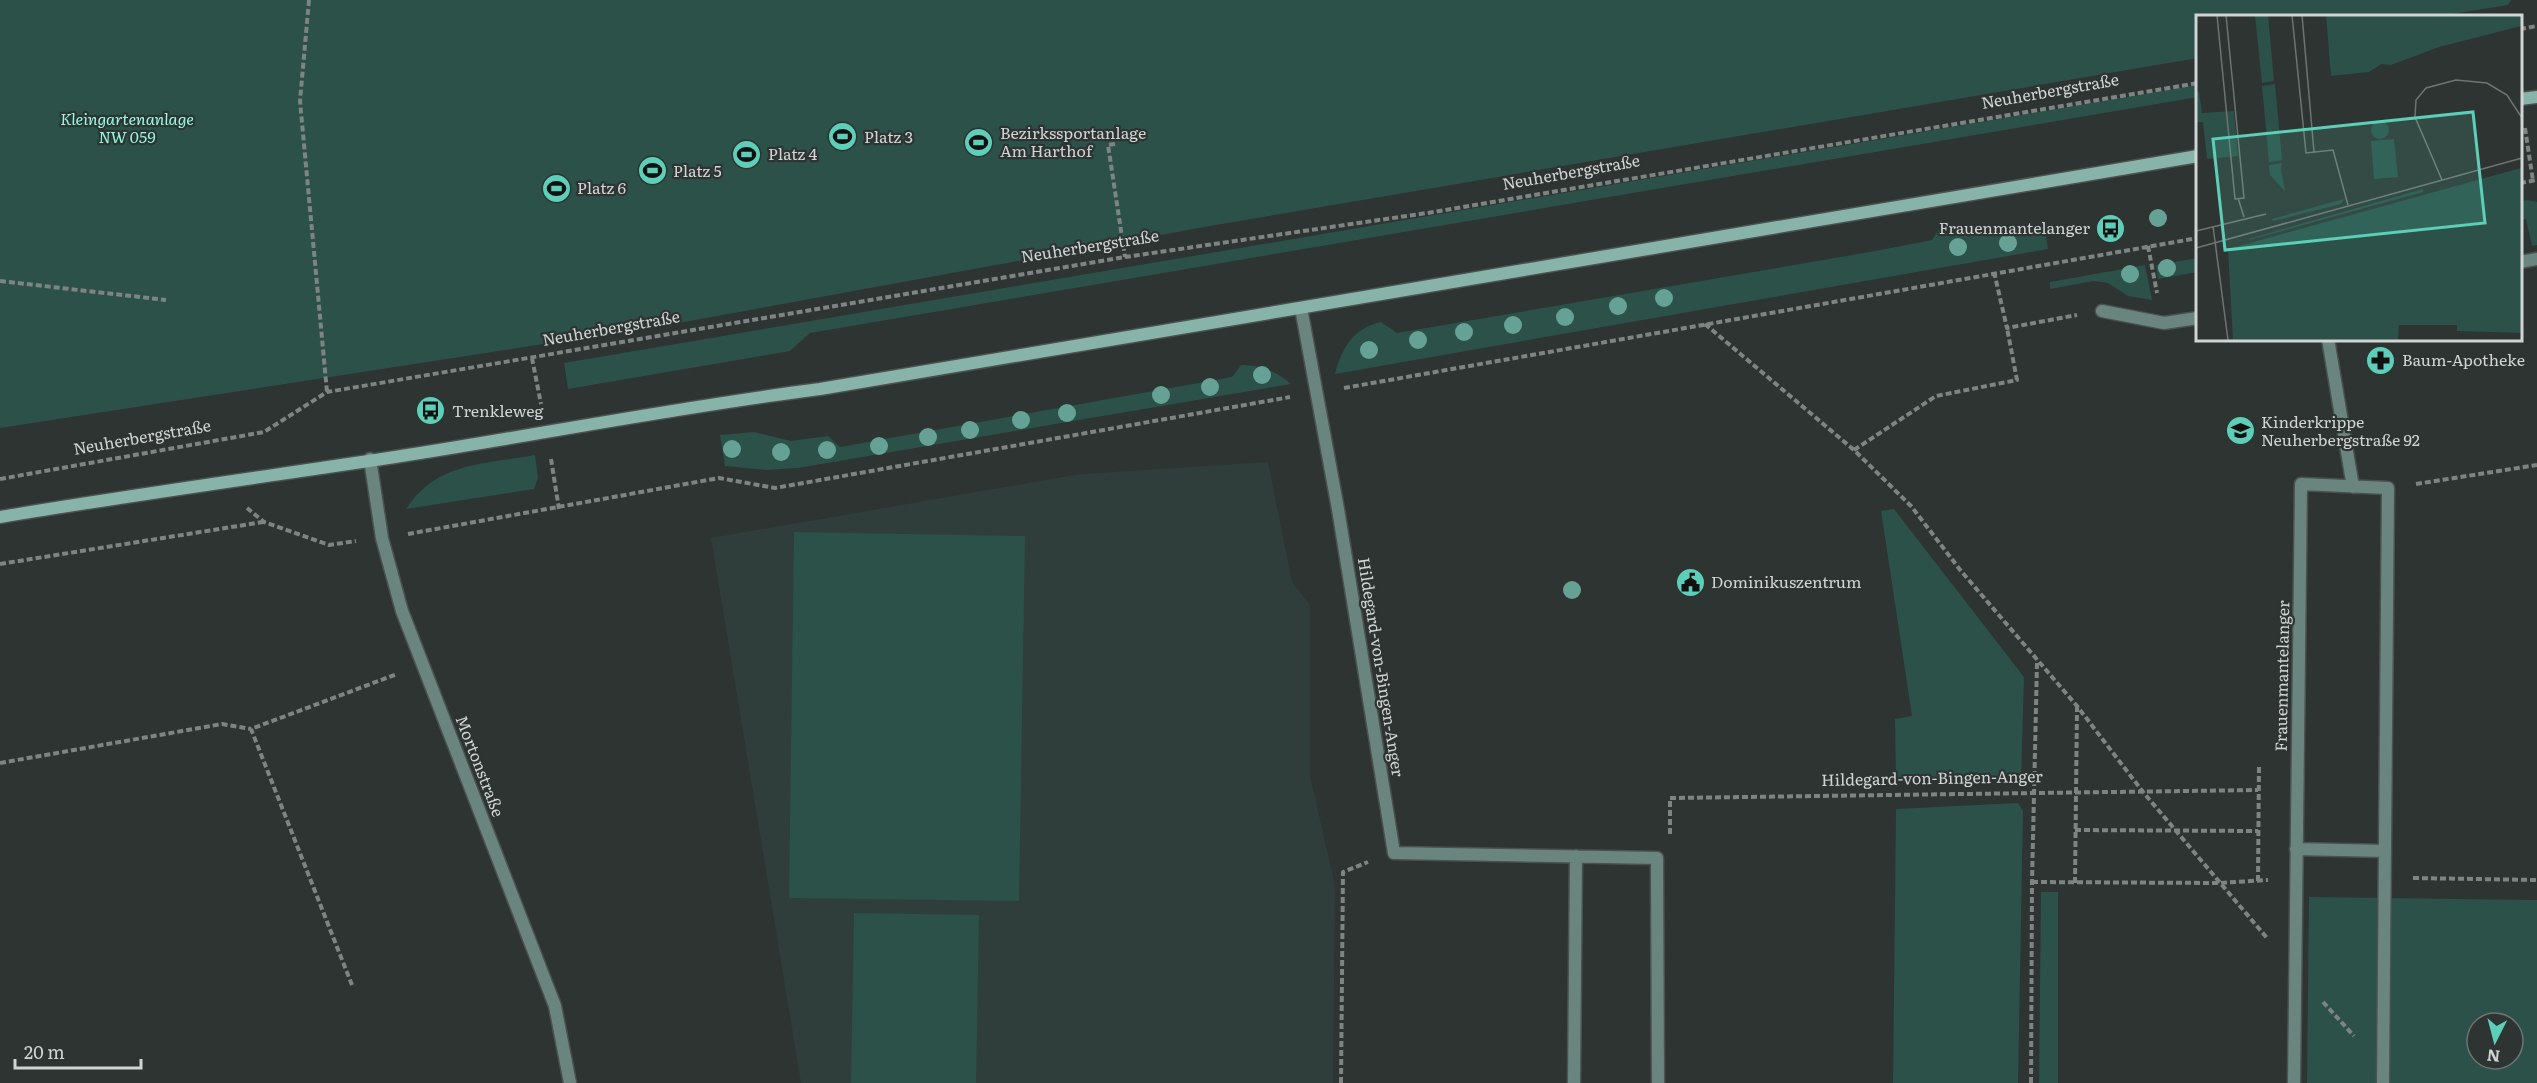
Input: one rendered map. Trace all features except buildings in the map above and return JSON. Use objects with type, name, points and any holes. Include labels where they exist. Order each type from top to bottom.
[{"type":"main road","points":[[2522,99],[2537,97]]},
{"type":"main road","points":[[0,517],[515,437],[697,405],[820,389],[2196,156]]},
{"type":"street","points":[[2522,262],[2537,259]]},
{"type":"street","name":"Hildegard-von-Bingen-Anger","points":[[1301,308],[1318,392],[1394,853]]},
{"type":"street","points":[[2102,310],[2164,323],[2196,318]]},
{"type":"street","points":[[2328,340],[2353,487]]},
{"type":"street","name":"Mortonstraße","points":[[370,459],[382,538],[402,611],[555,1006],[570,1083]]},
{"type":"street","name":"Frauenmantelanger","points":[[2294,1083],[2294,880],[2301,484],[2388,488]]},
{"type":"street","points":[[2383,1083],[2388,488]]},
{"type":"street","points":[[2296,849],[2385,851]]},
{"type":"street","points":[[1394,853],[1657,858],[1658,1083]]},
{"type":"street","points":[[1574,1083],[1576,856]]},
{"type":"path","points":[[309,0],[300,101],[327,392]]},
{"type":"path","points":[[2522,29],[2537,26]]},
{"type":"path","name":"Neuherbergstraße","points":[[0,478],[264,432],[327,392],[1125,256],[1434,212],[2196,82]]},
{"type":"path","points":[[2522,105],[2535,181]]},
{"type":"path","points":[[1115,144],[1108,145],[1125,256]]},
{"type":"path","points":[[0,564],[264,522],[329,544],[382,538],[719,478],[775,489],[1994,272],[2196,238]]},
{"type":"path","points":[[2148,246],[2164,323]]},
{"type":"path","points":[[1854,450],[1936,396],[2017,380],[1994,272]]},
{"type":"path","points":[[0,281],[166,300]]},
{"type":"path","points":[[2007,328],[2102,310]]},
{"type":"path","points":[[1705,324],[1854,450],[1911,506],[2037,662],[2077,706],[2143,792],[2219,883],[2384,1069]]},
{"type":"path","points":[[2388,488],[2537,465]]},
{"type":"path","points":[[2031,1083],[2033,793],[2037,662]]},
{"type":"path","points":[[0,763],[222,724],[251,729],[423,664]]},
{"type":"path","points":[[2075,883],[2077,706]]},
{"type":"path","points":[[251,729],[352,985]]},
{"type":"path","points":[[2258,881],[2259,764]]},
{"type":"path","name":"Hildegard-von-Bingen-Anger","points":[[1657,858],[1670,841],[1670,798],[2258,790]]},
{"type":"path","points":[[2075,830],[2258,831]]},
{"type":"path","points":[[1341,1083],[1343,872],[1394,853]]},
{"type":"path","points":[[2385,878],[2537,880]]},
{"type":"path","points":[[2032,882],[2219,883],[2294,880]]},
{"type":"shaded area","points":[[1268,462],[1292,582],[1310,605],[1310,775],[1335,886],[1333,1083],[801,1083],[711,538],[1080,474]]},
{"type":"green space","name":"Bezirkssportanlage Am Harthof","points":[[0,0],[2511,0],[2508,5],[2446,15],[2196,15],[2196,58],[1210,226],[673,324],[0,428]]},
{"type":"green space","points":[[2196,85],[2196,97],[810,333],[790,351],[568,389],[564,363]]},
{"type":"green space","points":[[2522,201],[2537,202],[2537,245],[2532,246],[2526,219],[2522,219]]},
{"type":"green space","points":[[1941,226],[1967,226],[2003,234],[2045,229],[2048,249],[1335,374],[1345,348],[1356,334],[1381,322],[1397,333],[1870,252],[1932,240]]},
{"type":"green space","points":[[2196,258],[2196,272],[2158,279],[2156,265]]},
{"type":"green space","points":[[2145,265],[2152,300],[2128,296],[2108,283],[2094,281],[2050,289],[2050,282]]},
{"type":"green space","points":[[1241,365],[1268,370],[1291,384],[798,468],[766,470],[725,466],[720,435],[754,432],[791,441],[828,436],[840,447],[1232,377]]},
{"type":"green space","points":[[535,455],[538,478],[534,489],[406,509],[432,482],[447,474],[480,464]]},
{"type":"green space","points":[[1894,509],[2024,677],[2021,781],[1896,781],[1895,719],[1912,716],[1881,511]]},
{"type":"green space","points":[[794,532],[1025,536],[1019,901],[789,898]]},
{"type":"green space","points":[[2018,803],[2023,811],[2018,1083],[1893,1083],[1896,809]]},
{"type":"green space","points":[[2041,892],[2058,892],[2058,1083],[2039,1083]]},
{"type":"green space","points":[[2309,897],[2537,900],[2537,1083],[2307,1083]]},
{"type":"green space","points":[[854,913],[979,915],[976,1083],[851,1083]]},
{"type":"place","name":"Platz 3","points":[[843,137]]},
{"type":"place","name":"Bezirkssportanlage Am Harthof","points":[[979,142]]},
{"type":"place","name":"Platz 4","points":[[747,154]]},
{"type":"place","name":"Platz 5","points":[[652,171]]},
{"type":"place","name":"Platz 6","points":[[556,188]]},
{"type":"place","name":"Frauenmantelanger","points":[[2111,228]]},
{"type":"place","name":"Baum-Apotheke","points":[[2381,360]]},
{"type":"place","name":"Trenkleweg","points":[[431,411]]},
{"type":"place","name":"Kinderkrippe Neuherbergstraße 92","points":[[2240,431]]},
{"type":"place","name":"Dominikuszentrum","points":[[1690,582]]},
{"type":"park label","name":"Kleingartenanlage NW 059","points":[[127,128]]}]
